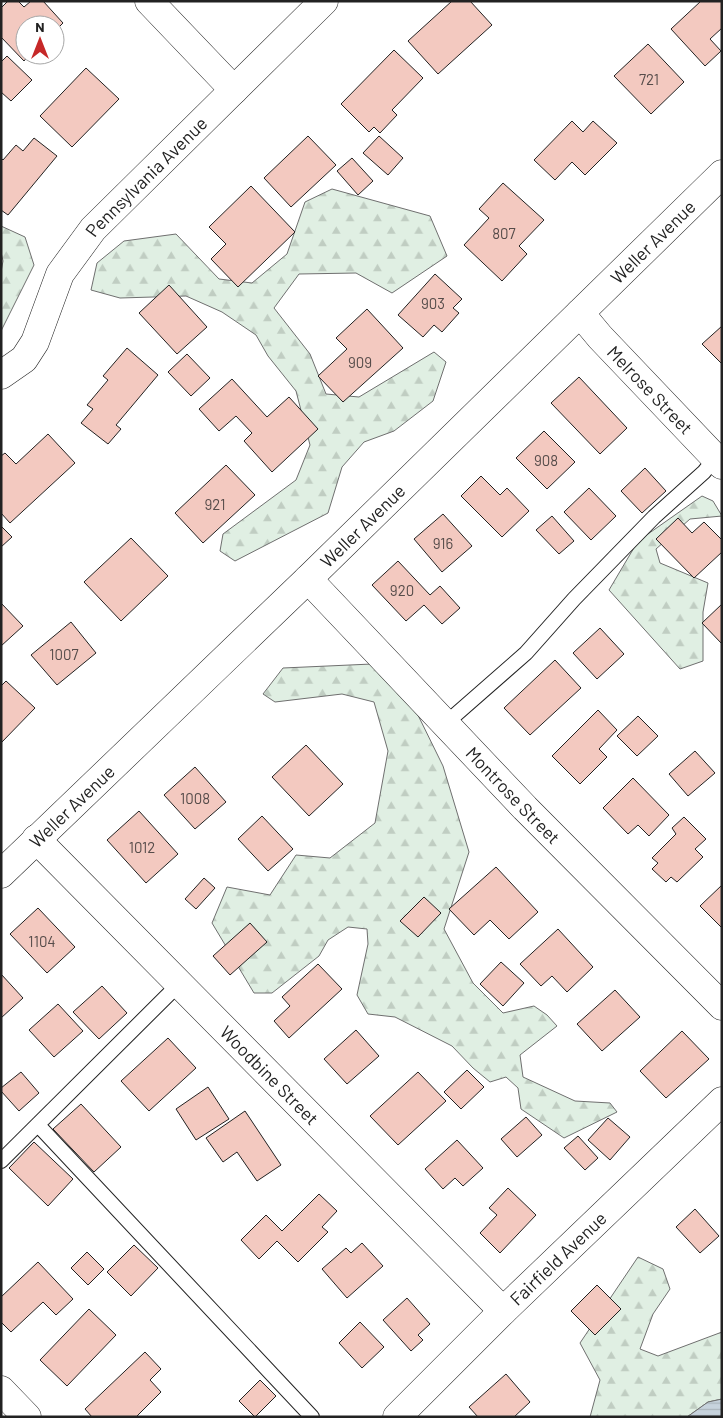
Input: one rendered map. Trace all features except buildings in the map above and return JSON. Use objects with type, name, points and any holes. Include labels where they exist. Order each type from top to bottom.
[{"type":"street","points":[[149,1],[234,90]]},
{"type":"street","name":"Pennsylvania Avenue","points":[[1,375],[24,359],[35,342],[60,274],[93,229],[324,1]]},
{"type":"street","name":"Weller Avenue","points":[[1,874],[308,580],[722,174]]},
{"type":"street","name":"Melrose Street","points":[[580,313],[600,337],[718,462]]},
{"type":"street","name":"Montrose Street","points":[[308,580],[525,808],[722,1006]]},
{"type":"street","name":"Woodbine Street","points":[[36,840],[503,1311]]},
{"type":"street","name":"Fairfield Avenue","points":[[397,1417],[503,1311],[722,1101]]},
{"type":"lane","points":[[445,724],[526,653],[574,599],[647,524],[704,472],[718,462]]},
{"type":"lane","points":[[1,1161],[180,984]]},
{"type":"lane","points":[[38,1125],[312,1417]]},
{"type":"green space","points":[[332,189],[430,216],[447,256],[392,293],[356,273],[299,274],[274,308],[310,354],[326,394],[359,397],[434,352],[446,362],[433,401],[394,431],[364,442],[342,467],[328,513],[235,561],[220,551],[223,534],[296,480],[310,445],[296,391],[268,356],[256,335],[222,312],[186,296],[120,298],[91,290],[97,263],[124,241],[176,234],[219,279],[252,283],[287,254],[305,202]]},
{"type":"green space","points":[[1,226],[25,237],[34,265],[1,331],[1,272],[3,261]]},
{"type":"green space","points":[[702,496],[713,501],[722,516],[690,519],[656,549],[660,563],[708,583],[703,612],[703,661],[680,669],[609,590],[638,541]]},
{"type":"green space","points":[[372,664],[414,707],[443,766],[469,852],[444,929],[473,983],[503,1013],[534,1006],[547,1015],[557,1026],[520,1055],[523,1077],[575,1101],[610,1103],[617,1112],[564,1138],[521,1109],[518,1088],[506,1077],[490,1082],[473,1068],[452,1046],[395,1017],[368,1014],[357,995],[368,944],[367,929],[348,927],[328,940],[319,956],[272,993],[254,993],[212,923],[227,887],[270,895],[296,855],[330,858],[375,823],[388,751],[374,702],[342,694],[275,702],[263,694],[283,668]]},
{"type":"green space","points":[[638,1257],[663,1269],[670,1289],[653,1314],[640,1349],[658,1356],[722,1332],[722,1399],[708,1402],[687,1417],[590,1417],[600,1380],[580,1343]]},
{"type":"shaded area","points":[[722,1399],[722,1417],[687,1417],[708,1402]]}]
